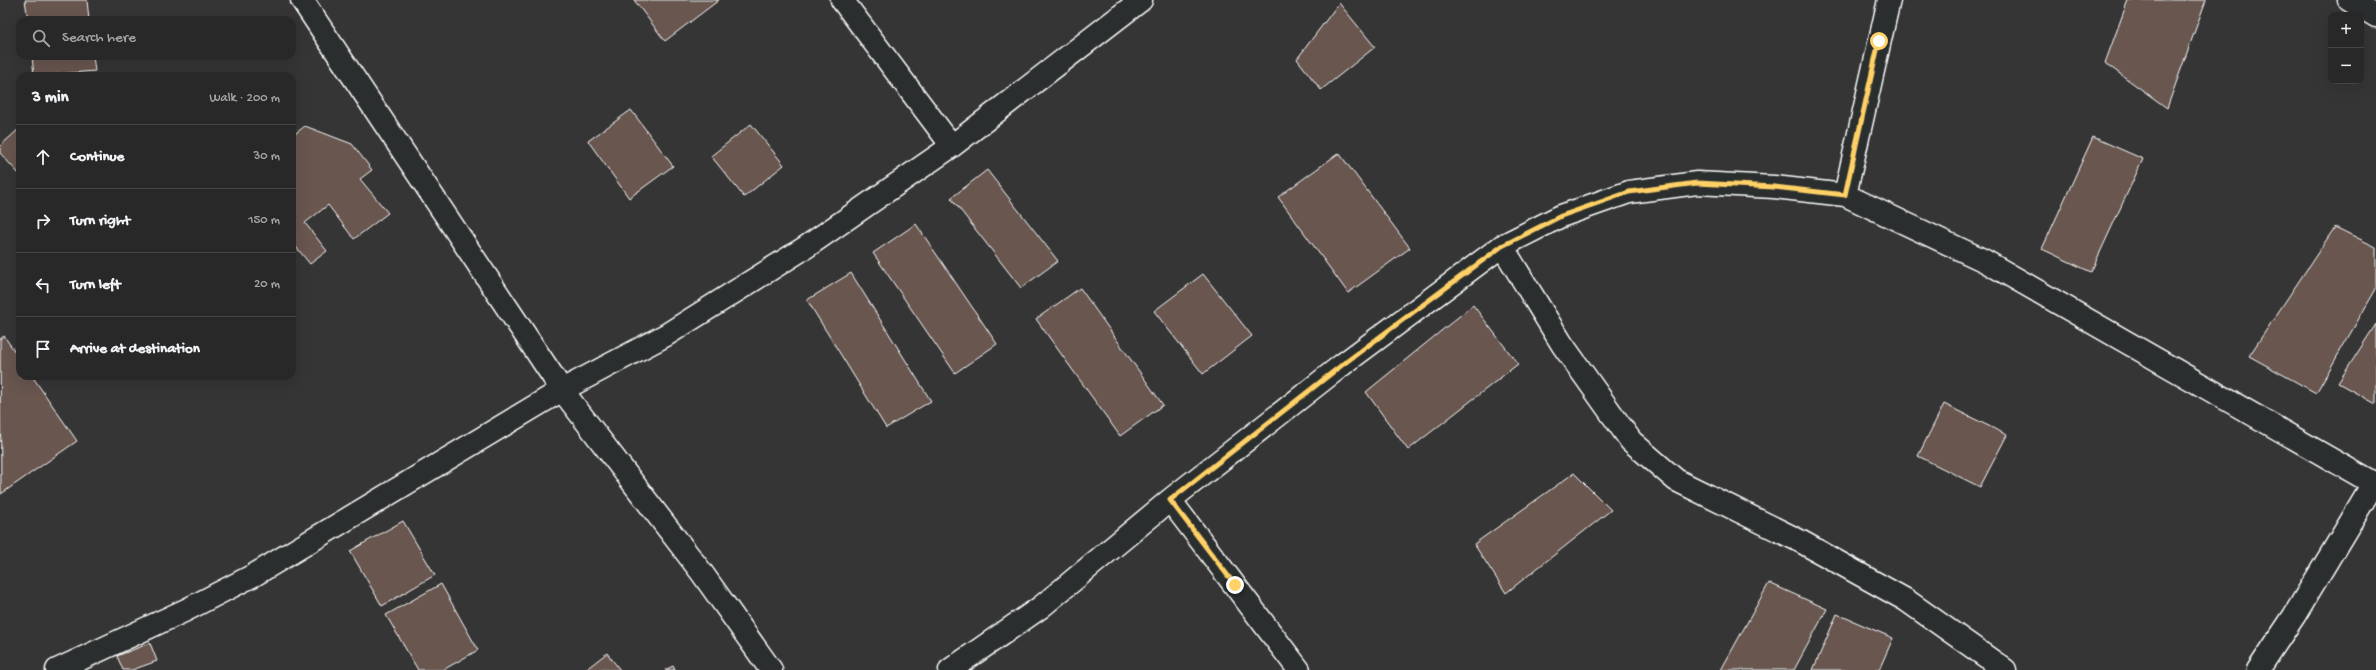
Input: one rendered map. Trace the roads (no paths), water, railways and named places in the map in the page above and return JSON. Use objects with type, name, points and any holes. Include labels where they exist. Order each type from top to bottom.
[{"type":"street","points":[[302,0],[562,390],[702,573],[771,670]]},
{"type":"street","points":[[842,0],[952,146]]},
{"type":"street","points":[[56,670],[186,610],[254,575],[562,390],[666,335],[806,247],[952,146],[1141,0]]},
{"type":"street","points":[[1845,195],[1889,0]]},
{"type":"street","points":[[2349,0],[2376,16]]},
{"type":"street","points":[[950,670],[1041,607],[1170,500],[1342,365],[1502,246],[1561,216],[1629,192],[1697,183],[1774,187],[1845,195],[1986,261],[2375,484],[2294,616],[2258,670]]},
{"type":"street","points":[[1502,246],[1562,344],[1631,441],[1676,480],[1800,541],[1906,600],[2005,670]]},
{"type":"street","points":[[1170,500],[1299,670]]}]
